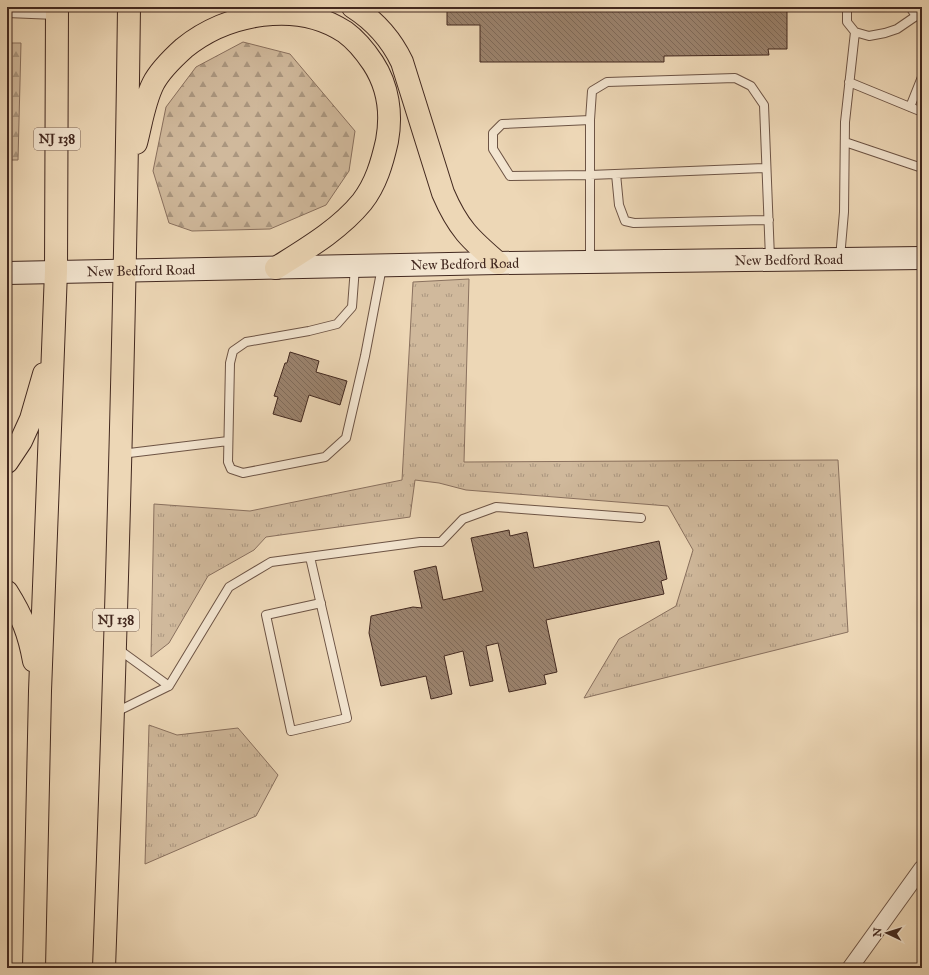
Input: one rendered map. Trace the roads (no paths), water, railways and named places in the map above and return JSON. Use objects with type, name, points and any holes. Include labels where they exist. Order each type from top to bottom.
[{"type":"highway","name":"NJ 138","points":[[104,968],[114,713],[127,185],[129,7]]},
{"type":"highway","points":[[353,7],[365,14],[381,30],[397,50],[451,211],[459,225],[471,240],[498,263]]},
{"type":"highway","name":"NJ 138","points":[[34,968],[40,691],[56,271],[57,11]]},
{"type":"highway","points":[[127,185],[143,115],[153,84],[170,62],[191,43],[207,32],[224,24],[243,18],[262,15],[281,14],[307,17],[328,23],[346,32],[364,50],[377,69],[383,83],[388,102],[389,118],[388,134],[383,159],[371,188],[352,213],[329,234],[276,268]]},
{"type":"highway","points":[[7,462],[21,441],[31,419],[53,338]]},
{"type":"highway","points":[[7,592],[24,622],[32,647],[40,691]]},
{"type":"street","name":"New Bedford Road","points":[[7,273],[498,263],[922,258]]},
{"type":"street","points":[[850,968],[922,868]]},
{"type":"lane","points":[[847,7],[847,22],[855,32],[869,36],[897,29],[919,17],[910,7]]},
{"type":"lane","points":[[7,13],[57,11]]},
{"type":"lane","points":[[840,258],[844,212],[845,122],[855,32]]},
{"type":"lane","points":[[910,107],[922,77]]},
{"type":"lane","points":[[590,262],[590,120],[592,91],[607,82],[735,78],[751,86],[764,105],[770,259]]},
{"type":"lane","points":[[849,82],[922,112]]},
{"type":"lane","points":[[590,120],[502,124],[493,133],[493,149],[510,176],[590,175],[766,168]]},
{"type":"lane","points":[[845,142],[922,168]]},
{"type":"lane","points":[[616,174],[619,205],[625,221],[634,223],[769,220]]},
{"type":"lane","points":[[355,266],[352,307],[337,324],[309,331],[246,342],[233,350],[230,363],[228,441],[228,462],[231,469],[243,473],[325,457],[346,438],[365,356],[382,266]]},
{"type":"lane","points":[[120,455],[228,441]]},
{"type":"lane","points":[[114,713],[169,686],[229,587],[271,562],[420,542],[441,542],[463,519],[496,507],[641,518]]},
{"type":"lane","points":[[310,557],[321,603],[347,718],[290,731],[266,615],[321,603]]},
{"type":"lane","points":[[115,647],[169,686]]}]
